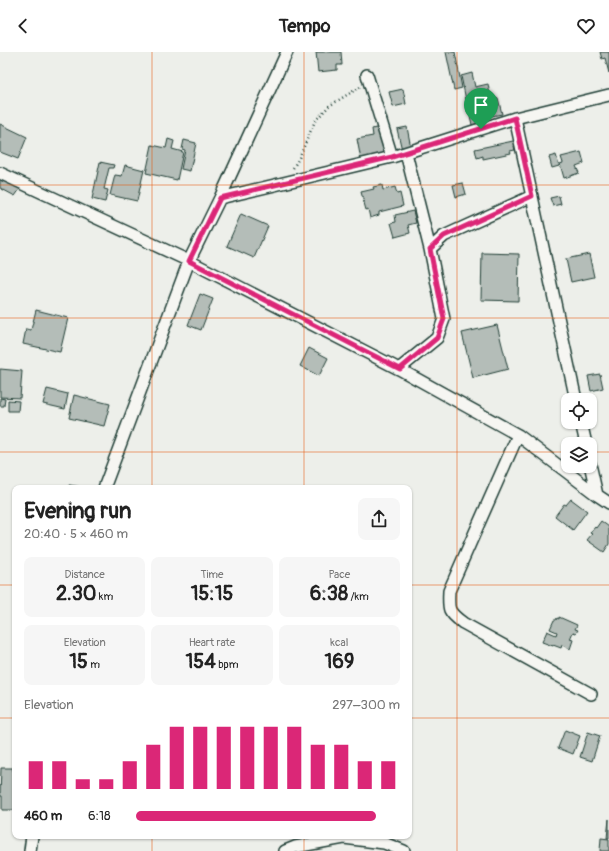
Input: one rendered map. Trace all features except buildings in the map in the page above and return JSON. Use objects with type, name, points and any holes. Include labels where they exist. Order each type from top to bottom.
[{"type":"street","points":[[105,485],[189,261],[220,198],[287,52]]},
{"type":"street","points":[[368,78],[392,157]]},
{"type":"street","points":[[220,198],[392,157],[515,118],[609,95]]},
{"type":"street","points":[[515,118],[574,393]]},
{"type":"street","points":[[400,369],[437,338],[444,319],[430,249],[406,153]]},
{"type":"street","points":[[0,173],[189,261],[400,369],[518,435],[609,503]]},
{"type":"street","points":[[430,249],[444,236],[532,196]]},
{"type":"street","points":[[518,435],[449,591],[448,605],[453,615],[463,623],[591,694]]},
{"type":"street","points":[[592,473],[597,495]]},
{"type":"street","points":[[30,851],[32,839]]},
{"type":"street","points":[[285,851],[295,847],[339,839]]},
{"type":"street","points":[[352,839],[384,843],[404,851]]},
{"type":"path","points":[[284,182],[299,158],[314,121],[329,106],[368,78]]},
{"type":"route","points":[[515,118],[532,196],[444,236],[430,249],[444,319],[437,338],[400,369],[189,261],[220,198],[392,157],[481,129],[515,118]]}]
